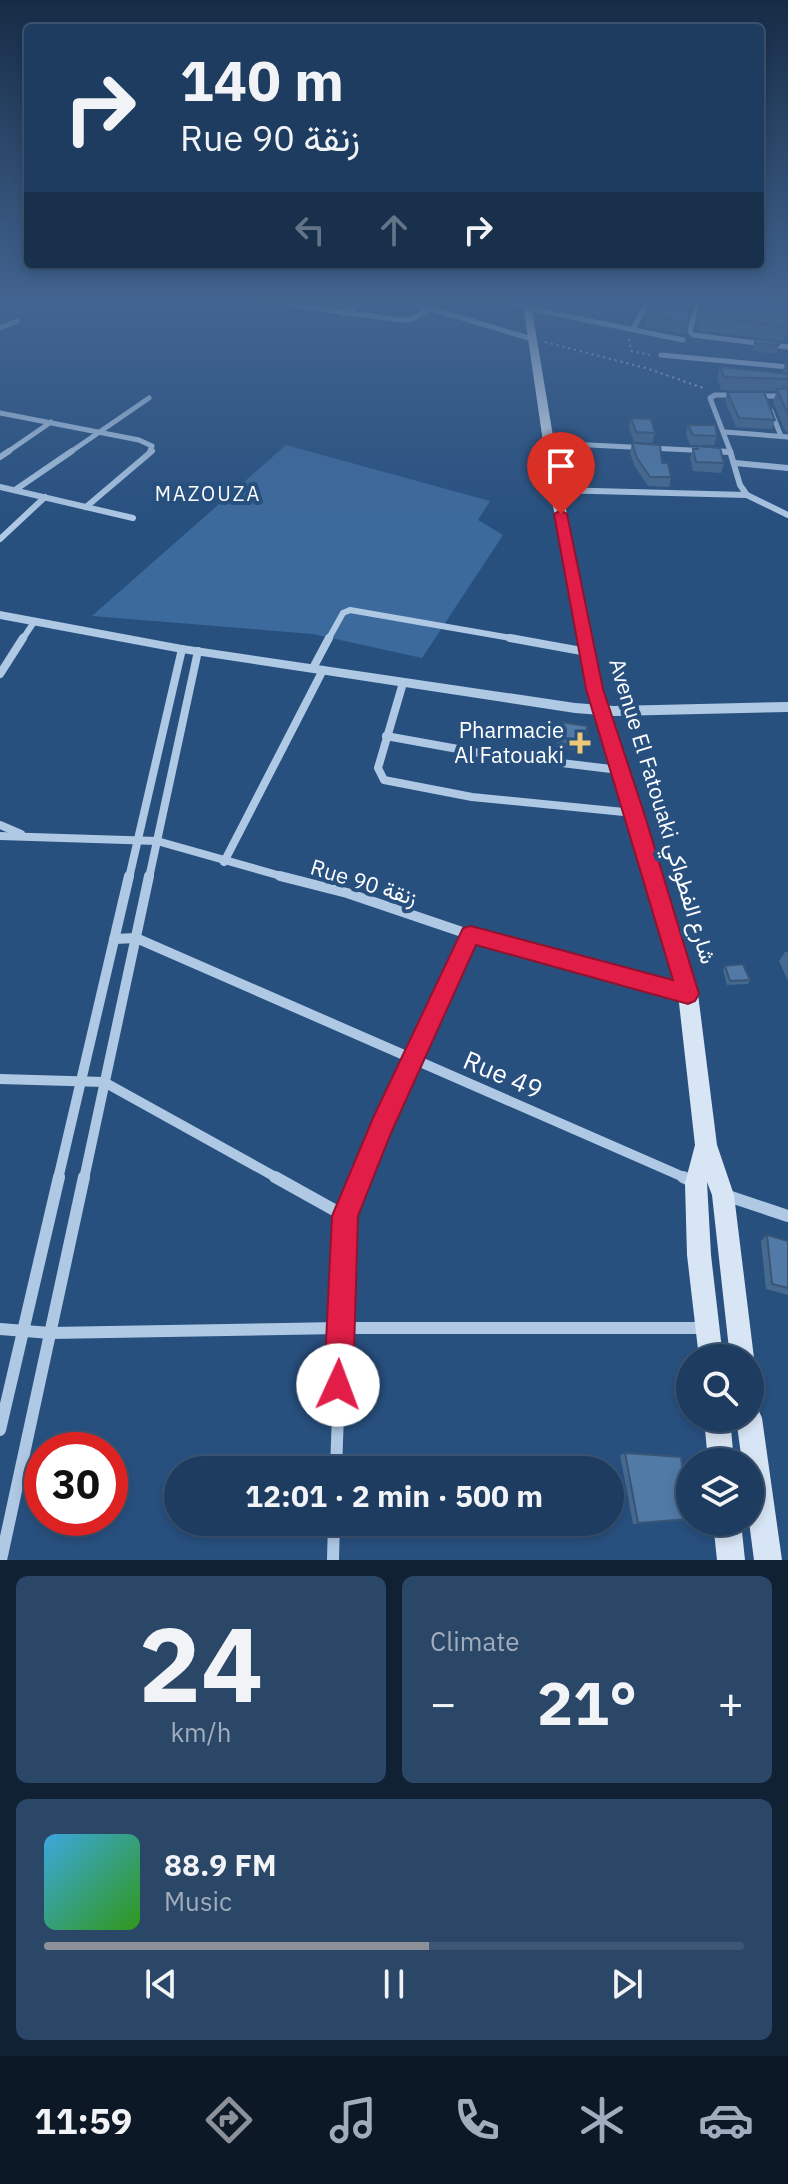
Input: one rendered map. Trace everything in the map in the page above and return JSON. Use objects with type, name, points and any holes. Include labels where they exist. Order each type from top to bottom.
[{"type":"main road","name":"Avenue El Fatouaki شارع الفطواكي","points":[[539,377],[556,490],[600,710],[635,813],[688,994],[706,1145],[723,1195],[740,1344]]},
{"type":"main road","name":"Avenue El Fatouaki شارع الفطواكي","points":[[706,1145],[696,1183],[699,1255],[710,1344]]},
{"type":"main road","points":[[751,1432],[768,1560]]},
{"type":"main road","points":[[728,1536],[731,1560]]},
{"type":"street","points":[[747,495],[740,485],[712,396],[788,396]]},
{"type":"street","points":[[725,432],[784,437],[765,396]]},
{"type":"street","points":[[15,490],[149,398]]},
{"type":"street","points":[[0,413],[148,443],[153,450],[86,507]]},
{"type":"street","points":[[0,457],[51,422]]},
{"type":"street","points":[[550,443],[730,452]]},
{"type":"street","points":[[735,463],[788,468]]},
{"type":"street","points":[[0,487],[133,518]]},
{"type":"street","points":[[556,490],[747,495],[788,515]]},
{"type":"street","points":[[0,539],[45,497]]},
{"type":"street","points":[[224,862],[343,613],[350,610],[587,652]]},
{"type":"street","points":[[0,615],[182,649],[600,710],[788,707]]},
{"type":"street","points":[[0,674],[34,622]]},
{"type":"street","points":[[0,1430],[182,649]]},
{"type":"street","points":[[1,1560],[198,651]]},
{"type":"street","points":[[403,683],[378,768],[381,777],[389,782],[472,797],[635,813]]},
{"type":"street","points":[[386,736],[480,753],[620,770]]},
{"type":"street","name":"Rue 90 زنقة","points":[[1,833],[157,841],[224,862],[347,893],[471,935],[688,994]]},
{"type":"street","points":[[336,1456],[345,1216],[382,1127],[471,935]]},
{"type":"street","name":"Rue 49","points":[[114,939],[136,938],[723,1195],[788,1216]]},
{"type":"street","points":[[0,1079],[104,1082],[345,1216]]},
{"type":"street","points":[[0,1329],[50,1333],[340,1328],[708,1328]]},
{"type":"street","points":[[333,1560],[334,1536]]},
{"type":"path","points":[[670,377],[721,395]]},
{"type":"shaded area","points":[[286,445],[490,501],[478,520],[503,535],[422,658],[313,634],[92,616]]},
{"type":"building","points":[[724,377],[788,377],[788,379]]},
{"type":"building","points":[[788,388],[788,415],[777,389]]},
{"type":"building","points":[[727,392],[764,392],[775,420],[739,418]]},
{"type":"building","points":[[631,418],[651,419],[655,433],[636,432]]},
{"type":"building","points":[[688,425],[715,425],[717,436],[693,435]]},
{"type":"building","points":[[632,443],[660,445],[662,463],[668,463],[671,477],[650,477],[637,458]]},
{"type":"building","points":[[697,446],[720,448],[724,463],[696,462],[693,449],[698,449]]},
{"type":"building","points":[[560,722],[587,726],[585,741],[558,737]]},
{"type":"building","points":[[743,964],[750,980],[730,981],[725,966]]},
{"type":"building","points":[[767,1235],[788,1241],[788,1288],[772,1284]]},
{"type":"building","points":[[625,1453],[676,1457],[676,1520],[638,1523]]},
{"type":"place","name":"Pharmacie Al Fatouaki","points":[[580,743]]},
{"type":"district","name":"MAZOUZA","points":[[208,494]]},
{"type":"route","points":[[338,1385],[345,1216],[382,1127],[471,935],[688,994],[595,689],[561,514]]}]
